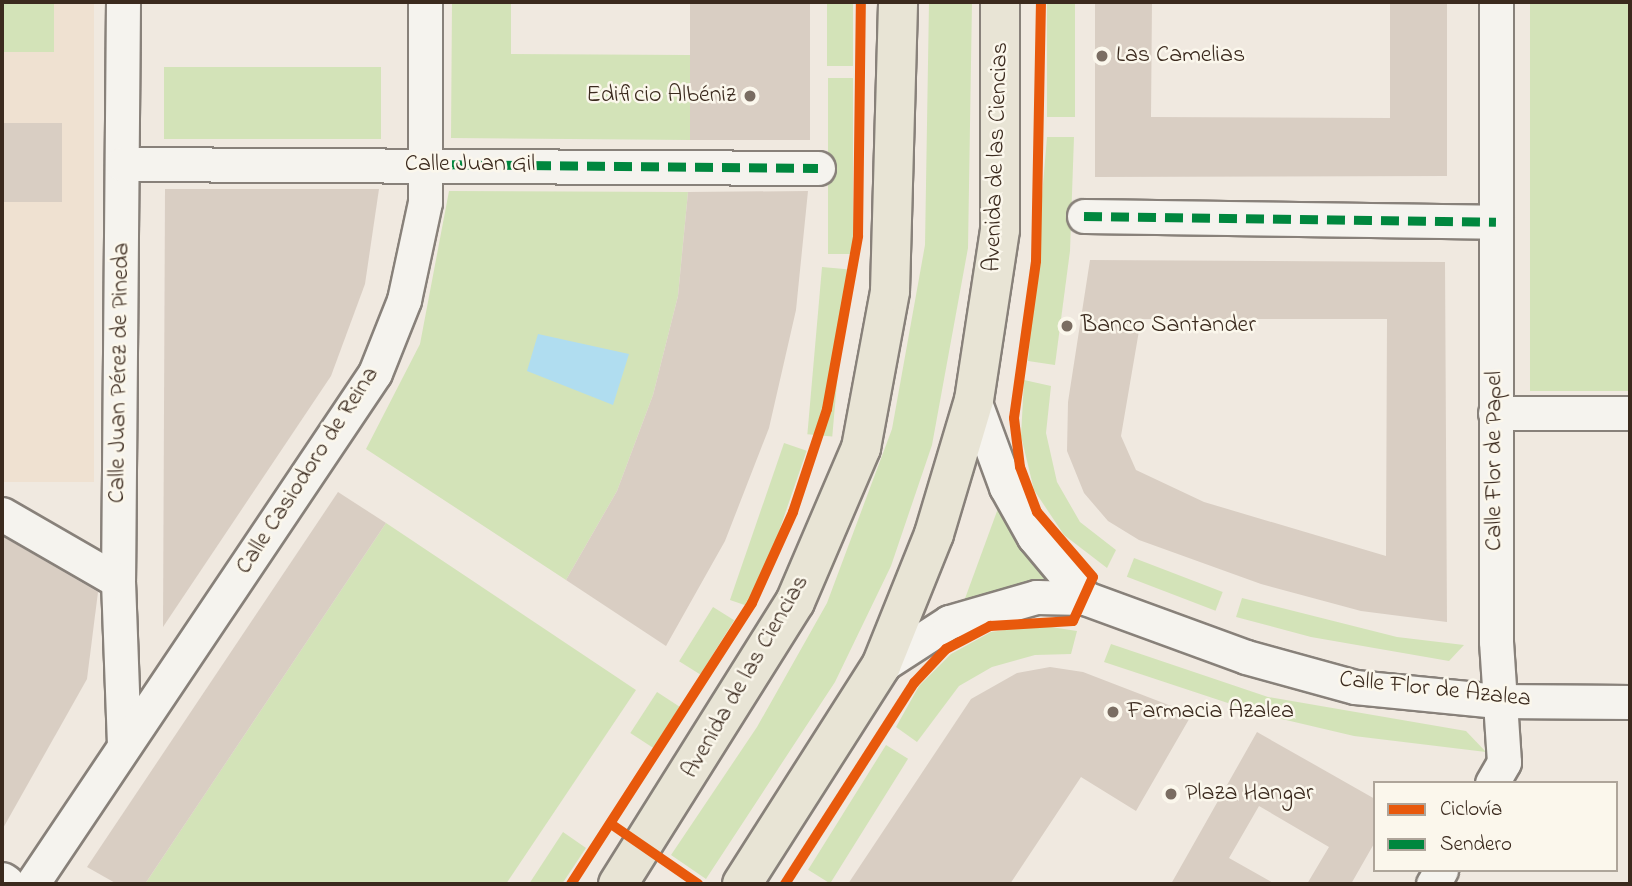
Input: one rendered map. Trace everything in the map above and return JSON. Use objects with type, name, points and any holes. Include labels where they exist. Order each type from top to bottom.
[{"type":"main road","name":"Avenida de las Ciencias","points":[[618,884],[795,602],[861,447],[890,291],[898,2]]},
{"type":"main road","name":"Avenida de las Ciencias","points":[[742,884],[881,666],[934,534],[974,400],[1000,230],[1000,2]]},
{"type":"street","name":"Calle Juan Pérez de Pineda","points":[[123,2],[118,581],[124,744]]},
{"type":"street","name":"Calle Casiodoro de Reina","points":[[32,884],[375,373],[404,300],[425,202],[425,2]]},
{"type":"street","name":"Calle Flor de Papel","points":[[1493,781],[1504,762],[1497,701],[1496,2]]},
{"type":"street","name":"Calle Juan Gil","points":[[122,164],[818,167]]},
{"type":"street","points":[[1084,216],[1496,222]]},
{"type":"street","points":[[974,400],[1006,487],[1034,537],[1085,598]]},
{"type":"street","points":[[1495,413],[1630,414]]},
{"type":"street","points":[[2,514],[118,581]]},
{"type":"street","points":[[881,666],[949,622],[1036,597],[1085,598]]},
{"type":"street","name":"Calle Flor de Azalea","points":[[1085,598],[1246,657],[1355,687],[1497,701],[1630,702]]},
{"type":"shaded area","points":[[2,2],[94,2],[94,482],[2,482]]},
{"type":"green space","points":[[2,2],[54,2],[54,52],[2,52]]},
{"type":"green space","points":[[452,2],[511,2],[511,54],[690,55],[690,140],[451,138]]},
{"type":"green space","points":[[827,2],[853,2],[853,66],[827,66]]},
{"type":"green space","points":[[929,2],[972,2],[968,248],[932,445],[891,566],[835,682],[706,879],[671,855],[757,727],[827,603],[892,429],[925,245]]},
{"type":"green space","points":[[1047,2],[1075,2],[1075,117],[1047,117]]},
{"type":"green space","points":[[1530,2],[1630,2],[1630,391],[1530,391]]},
{"type":"green space","points":[[164,67],[381,67],[381,139],[164,139]]},
{"type":"green space","points":[[828,78],[853,78],[853,254],[828,254]]},
{"type":"green space","points":[[1047,137],[1074,137],[1070,251],[1055,365],[1028,361]]},
{"type":"green space","points":[[449,191],[688,192],[678,296],[653,395],[617,491],[566,580],[366,449],[420,344]]},
{"type":"green space","points":[[822,267],[847,269],[832,437],[807,434]]},
{"type":"green space","points":[[1024,380],[1051,386],[1046,433],[1057,482],[1080,522],[1116,550],[1107,568],[1064,535],[1034,490],[1021,436]]},
{"type":"green space","points":[[784,443],[807,451],[753,608],[730,600]]},
{"type":"green space","points":[[1000,503],[1069,590],[963,604]]},
{"type":"green space","points":[[386,523],[636,690],[506,884],[145,884]]},
{"type":"green space","points":[[1134,558],[1223,592],[1216,611],[1127,577]]},
{"type":"green space","points":[[1242,598],[1397,637],[1464,645],[1449,661],[1311,637],[1236,617]]},
{"type":"green space","points":[[713,607],[734,620],[700,675],[679,661]]},
{"type":"green space","points":[[1038,625],[1077,631],[1071,654],[1035,655],[992,667],[959,686],[917,742],[896,727],[919,686],[951,654],[991,632]]},
{"type":"green space","points":[[1111,644],[1268,697],[1466,731],[1486,752],[1354,736],[1261,714],[1104,662]]},
{"type":"green space","points":[[657,692],[680,707],[653,748],[630,733]]},
{"type":"green space","points":[[886,745],[908,759],[830,883],[808,870]]},
{"type":"green space","points":[[563,832],[586,848],[562,884],[529,884]]},
{"type":"water","points":[[538,334],[629,354],[613,405],[527,371]]},
{"type":"building","name":"Edificio Albéniz","points":[[690,2],[810,2],[810,140],[690,140]]},
{"type":"building","points":[[1095,2],[1152,2],[1151,117],[1390,118],[1390,2],[1447,2],[1447,176],[1095,177]]},
{"type":"building","points":[[2,123],[62,123],[62,202],[2,202]]},
{"type":"building","points":[[165,189],[379,189],[365,284],[331,376],[163,627]]},
{"type":"building","points":[[808,191],[796,310],[769,428],[725,541],[666,646],[566,580],[617,491],[653,395],[678,296],[688,192]]},
{"type":"building","points":[[1090,260],[1445,262],[1447,622],[1361,611],[1261,584],[1139,540],[1108,521],[1084,493],[1067,451],[1068,402]],"holes":[[[1141,319],[1387,319],[1386,556],[1204,502],[1136,470],[1121,436]]]},
{"type":"building","points":[[338,492],[386,523],[145,884],[117,884],[87,867]]},
{"type":"building","points":[[2,536],[98,592],[87,679],[2,830]]},
{"type":"building","points":[[1050,667],[1083,672],[1192,714],[1136,811],[1081,777],[1010,884],[848,884],[971,699],[1017,673]]},
{"type":"building","points":[[1257,732],[1373,798],[1373,846],[1351,884],[1307,884],[1329,847],[1259,806],[1229,858],[1275,884],[1171,884]]},
{"type":"marked path","points":[[425,164],[818,168]]},
{"type":"marked path","points":[[1084,216],[1496,222]]},
{"type":"cycle path","points":[[571,884],[752,603],[793,512],[827,409],[858,236],[861,2]]},
{"type":"cycle path","points":[[785,884],[914,683],[946,649],[990,626],[1073,621],[1093,577],[1037,512],[1020,467],[1014,418],[1036,261],[1041,2]]},
{"type":"cycle path","points":[[611,824],[698,884]]},
{"type":"place","name":"Las Camelias","points":[[1102,56]]},
{"type":"place","name":"Edificio Albéniz","points":[[750,96]]},
{"type":"place","name":"Banco Santander","points":[[1067,326]]},
{"type":"place","name":"Farmacia Azalea","points":[[1113,712]]},
{"type":"place","name":"Plaza Hangar","points":[[1171,794]]}]
